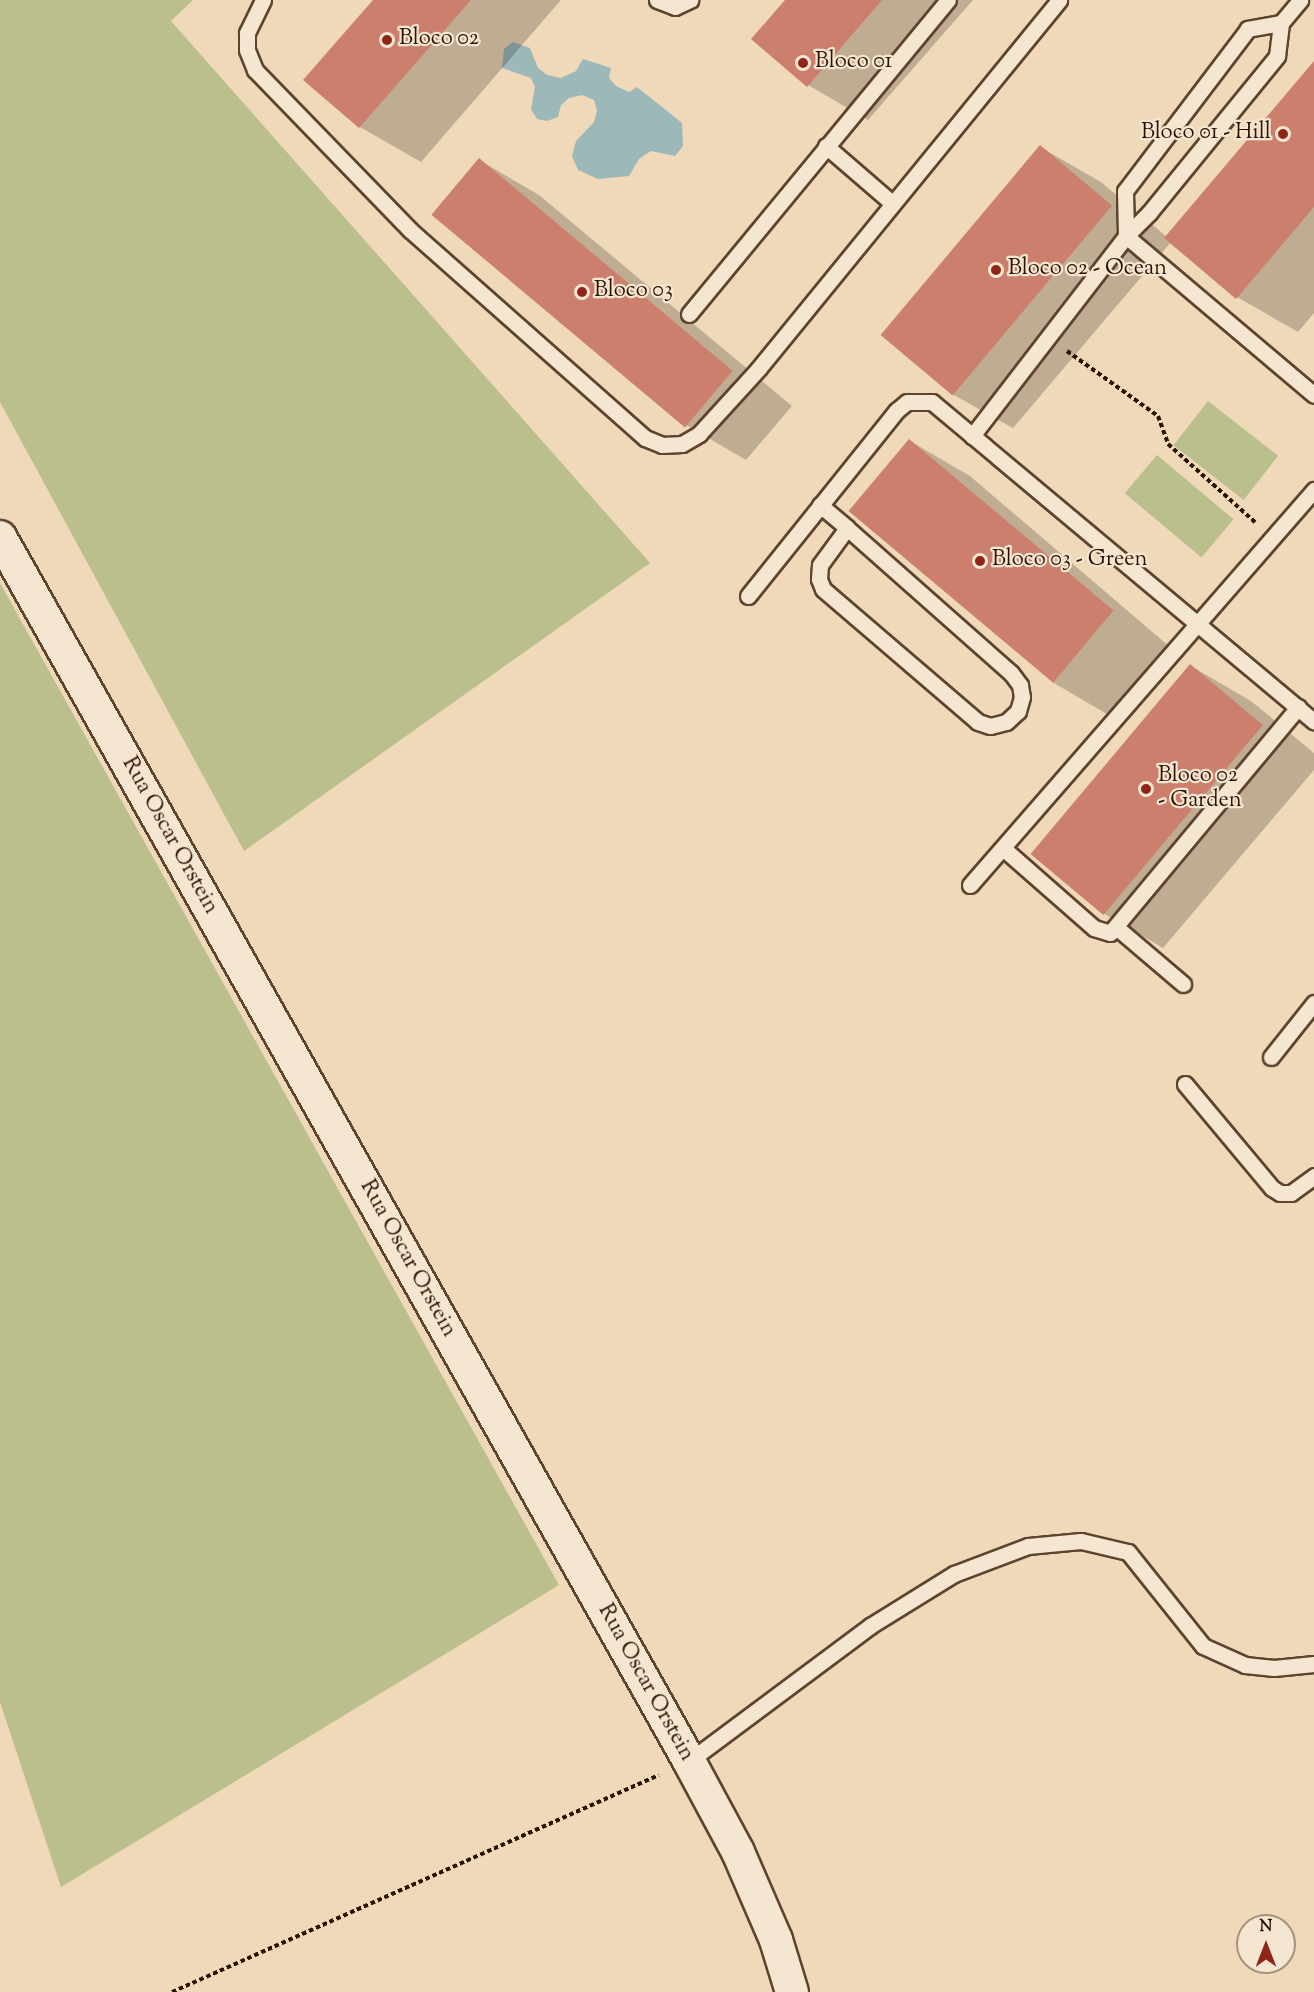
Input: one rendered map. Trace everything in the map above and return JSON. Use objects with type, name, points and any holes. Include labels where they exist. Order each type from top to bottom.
[{"type":"street","name":"Rua Oscar Orstein","points":[[0,537],[689,1761],[738,1852],[776,1940],[792,1992]]},
{"type":"lane","points":[[263,0],[247,33],[247,50],[255,70],[410,230],[645,438],[662,445],[682,444],[699,434],[1059,0]]},
{"type":"lane","points":[[657,0],[675,7],[690,0]]},
{"type":"lane","points":[[689,315],[825,146],[948,0]]},
{"type":"lane","points":[[972,436],[1126,236],[1149,213],[1277,56],[1281,23],[1300,0]]},
{"type":"lane","points":[[1281,23],[1248,29],[1125,191],[1126,236],[1314,395]]},
{"type":"lane","points":[[825,146],[892,203]]},
{"type":"lane","points":[[748,596],[820,505],[907,402],[932,402],[1314,721]]},
{"type":"lane","points":[[970,885],[1200,624],[1314,490]]},
{"type":"lane","points":[[820,505],[847,528],[1020,685],[1022,697],[1018,711],[1006,722],[990,726],[978,722],[823,589],[819,579],[820,565],[847,528]]},
{"type":"lane","points":[[1004,849],[1094,928],[1104,934],[1116,927],[1298,707]]},
{"type":"lane","points":[[1116,927],[1183,984]]},
{"type":"lane","points":[[1271,1057],[1314,1004]]},
{"type":"lane","points":[[1185,1084],[1280,1193],[1291,1193],[1314,1176]]},
{"type":"lane","points":[[689,1761],[870,1626],[954,1574],[1028,1546],[1081,1541],[1128,1552],[1203,1646],[1245,1665],[1274,1668],[1314,1664]]},
{"type":"path","points":[[1047,336],[1158,416],[1165,439],[1173,450],[1273,537]]},
{"type":"path","points":[[172,1992],[689,1761]]},
{"type":"green space","points":[[0,0],[193,0],[171,21],[650,563],[244,851],[0,402]]},
{"type":"green space","points":[[1208,401],[1278,456],[1244,500],[1174,445]]},
{"type":"green space","points":[[1157,455],[1234,519],[1201,558],[1125,493]]},
{"type":"green space","points":[[0,583],[559,1585],[61,1887],[0,1702]]},
{"type":"water","points":[[513,42],[530,48],[538,68],[547,75],[561,78],[576,71],[583,59],[611,68],[609,78],[616,86],[629,92],[637,87],[682,123],[683,146],[675,156],[651,151],[639,159],[629,176],[598,179],[578,170],[572,156],[576,141],[594,122],[597,111],[594,100],[582,95],[569,98],[561,105],[558,117],[547,121],[537,119],[531,109],[535,87],[531,78],[502,68],[504,49]]},
{"type":"building","name":"Bloco 02","points":[[373,0],[471,0],[359,128],[303,80]]},
{"type":"building","name":"Bloco 01","points":[[785,0],[882,0],[807,87],[751,39]]},
{"type":"building","name":"Bloco 01 - Hill","points":[[1314,61],[1314,207],[1236,299],[1164,238]]},
{"type":"building","name":"Bloco 02 - Ocean","points":[[1040,145],[1112,205],[953,395],[881,335]]},
{"type":"building","name":"Bloco 03","points":[[479,158],[733,371],[685,427],[431,215]]},
{"type":"building","name":"Bloco 03 - Green","points":[[909,439],[1114,611],[1053,683],[849,511]]},
{"type":"building","name":"Bloco 02 - Garden","points":[[1190,664],[1263,725],[1103,915],[1031,854]]},
{"type":"place","name":"Bloco 02","points":[[387,40]]},
{"type":"place","name":"Bloco 01","points":[[803,63]]},
{"type":"place","name":"Bloco 01 - Hill","points":[[1283,134]]},
{"type":"place","name":"Bloco 02 - Ocean","points":[[996,270]]},
{"type":"place","name":"Bloco 03","points":[[582,292]]},
{"type":"place","name":"Bloco 03 - Green","points":[[980,561]]},
{"type":"place","name":"Bloco 02 - Garden","points":[[1146,789]]}]
